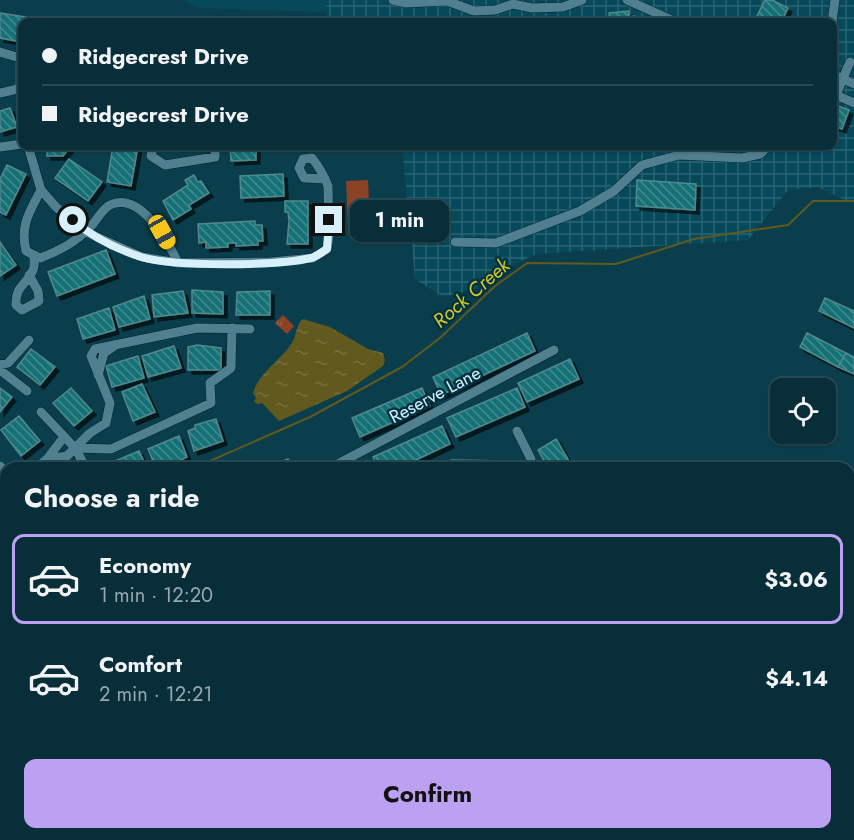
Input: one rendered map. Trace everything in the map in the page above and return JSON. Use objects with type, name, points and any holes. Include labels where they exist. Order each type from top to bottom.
[{"type":"street","points":[[393,0],[406,3],[447,1],[474,11],[495,10],[520,3],[532,8],[563,7],[582,0]]},
{"type":"street","points":[[627,0],[667,18]]},
{"type":"street","points":[[833,18],[835,0]]},
{"type":"street","points":[[0,52],[18,57]]},
{"type":"street","points":[[837,93],[850,62]]},
{"type":"street","points":[[837,76],[854,84]]},
{"type":"street","points":[[0,93],[18,89]]},
{"type":"street","points":[[837,96],[854,104]]},
{"type":"street","points":[[0,147],[18,145]]},
{"type":"street","points":[[29,150],[41,190],[86,232],[142,257],[178,263],[270,262],[313,258],[327,249],[329,236],[326,179]]},
{"type":"street","points":[[152,150],[151,156],[165,165],[215,157],[215,150]]},
{"type":"street","points":[[455,242],[496,243],[580,211],[614,192],[642,165],[679,155],[742,158],[760,154],[764,150]]},
{"type":"street","points":[[41,190],[25,219],[22,235],[26,251],[40,258],[75,243],[109,206],[125,203],[135,206],[162,232],[178,263]]},
{"type":"street","points":[[29,275],[34,270],[34,255]]},
{"type":"street","points":[[47,459],[67,456],[90,433],[106,423],[110,403],[98,376],[92,353],[95,349],[197,328],[250,329]]},
{"type":"street","points":[[75,448],[111,449],[211,403],[210,383],[231,368],[232,328]]},
{"type":"street","points":[[0,365],[8,363],[29,340]]},
{"type":"street","name":"Reserve Lane","points":[[341,462],[554,350]]},
{"type":"street","points":[[0,370],[27,391]]},
{"type":"street","points":[[41,412],[75,448],[83,462]]},
{"type":"street","points":[[517,431],[531,462]]},
{"type":"street","points":[[43,462],[64,437]]},
{"type":"shaded area","points":[[183,0],[326,0],[326,12],[198,8]]},
{"type":"shaded area","points":[[326,0],[854,0],[854,204],[817,187],[788,190],[748,240],[536,254],[509,267],[474,289],[443,297],[415,279],[402,150],[837,150],[837,18],[327,18]]},
{"type":"green space","points":[[368,180],[370,225],[348,227],[346,181]]},
{"type":"green space","points":[[283,315],[294,326],[287,334],[275,323]]},
{"type":"water","points":[[303,319],[330,327],[368,349],[383,353],[385,360],[383,366],[347,391],[279,421],[262,403],[257,404],[254,401],[256,398],[253,393],[261,378],[293,341]]},
{"type":"building","points":[[765,0],[772,0],[788,8],[783,18],[756,18]]},
{"type":"building","points":[[629,11],[629,17],[635,16],[635,18],[610,18],[609,13]]},
{"type":"building","points":[[0,13],[32,18],[18,18],[18,41],[0,38]]},
{"type":"building","points":[[837,106],[849,110],[842,129],[837,127]]},
{"type":"building","points":[[10,108],[17,127],[0,132],[0,111]]},
{"type":"building","points":[[47,150],[68,150],[63,156],[47,156]]},
{"type":"building","points":[[112,150],[137,150],[131,186],[107,182]]},
{"type":"building","points":[[230,150],[256,150],[256,160],[231,161]]},
{"type":"building","points":[[69,159],[102,182],[88,201],[55,178]]},
{"type":"building","points":[[7,165],[26,174],[6,215],[0,212],[0,179]]},
{"type":"building","points":[[283,174],[284,196],[241,198],[240,176]]},
{"type":"building","points":[[194,175],[209,193],[189,205],[191,209],[173,220],[163,201],[188,185],[185,180]]},
{"type":"building","points":[[637,180],[696,184],[695,210],[636,206]]},
{"type":"building","points":[[285,201],[308,201],[308,244],[287,244],[289,221],[288,212],[285,212]]},
{"type":"building","points":[[255,221],[255,225],[262,225],[263,241],[258,241],[258,245],[236,246],[236,243],[228,243],[228,247],[206,248],[206,242],[199,243],[198,224]]},
{"type":"building","points":[[0,242],[16,265],[0,276]]},
{"type":"building","points":[[106,250],[115,274],[57,296],[48,272]]},
{"type":"building","points":[[192,290],[223,292],[223,314],[192,313]]},
{"type":"building","points":[[183,291],[188,313],[154,317],[152,295]]},
{"type":"building","points":[[270,291],[270,315],[236,315],[237,292]]},
{"type":"building","points":[[144,296],[150,319],[119,327],[113,307]]},
{"type":"building","points":[[825,298],[854,311],[854,328],[819,311]]},
{"type":"building","points":[[109,308],[115,330],[83,339],[77,319]]},
{"type":"building","points":[[527,333],[535,351],[441,395],[433,377]]},
{"type":"building","points":[[807,333],[846,353],[838,367],[800,347]]},
{"type":"building","points":[[197,345],[221,348],[221,370],[188,370],[188,347]]},
{"type":"building","points":[[174,346],[181,368],[148,377],[142,356]]},
{"type":"building","points":[[31,349],[55,367],[40,385],[17,367]]},
{"type":"building","points":[[846,353],[854,357],[854,374],[838,367]]},
{"type":"building","points":[[138,356],[144,378],[112,387],[106,366]]},
{"type":"building","points":[[570,359],[579,379],[527,402],[518,383]]},
{"type":"building","points":[[142,384],[155,412],[133,421],[122,392]]},
{"type":"building","points":[[0,388],[12,397],[0,412]]},
{"type":"building","points":[[71,388],[92,411],[74,426],[53,403]]},
{"type":"building","points":[[422,388],[430,406],[360,437],[352,418]]},
{"type":"building","points":[[517,388],[525,407],[456,437],[447,418]]},
{"type":"building","points":[[19,416],[40,441],[21,456],[1,430]]},
{"type":"building","points":[[216,419],[223,441],[194,451],[188,431],[195,428],[195,425]]},
{"type":"building","points":[[442,426],[450,444],[412,462],[375,462],[373,457]]},
{"type":"building","points":[[179,436],[187,457],[177,462],[153,462],[148,449]]},
{"type":"building","points":[[556,439],[569,462],[545,462],[538,450]]},
{"type":"building","points":[[139,451],[144,462],[112,462]]},
{"type":"building","points":[[451,460],[511,461],[511,462],[451,462]]},
{"type":"waterway","name":"Rock Creek","points":[[208,462],[310,417],[402,367],[440,338],[495,286],[527,263],[616,264],[694,239],[788,225],[813,201],[854,201]]},
{"type":"route","points":[[73,220],[86,232],[142,257],[178,263],[270,262],[313,258],[327,249],[329,220]]}]
